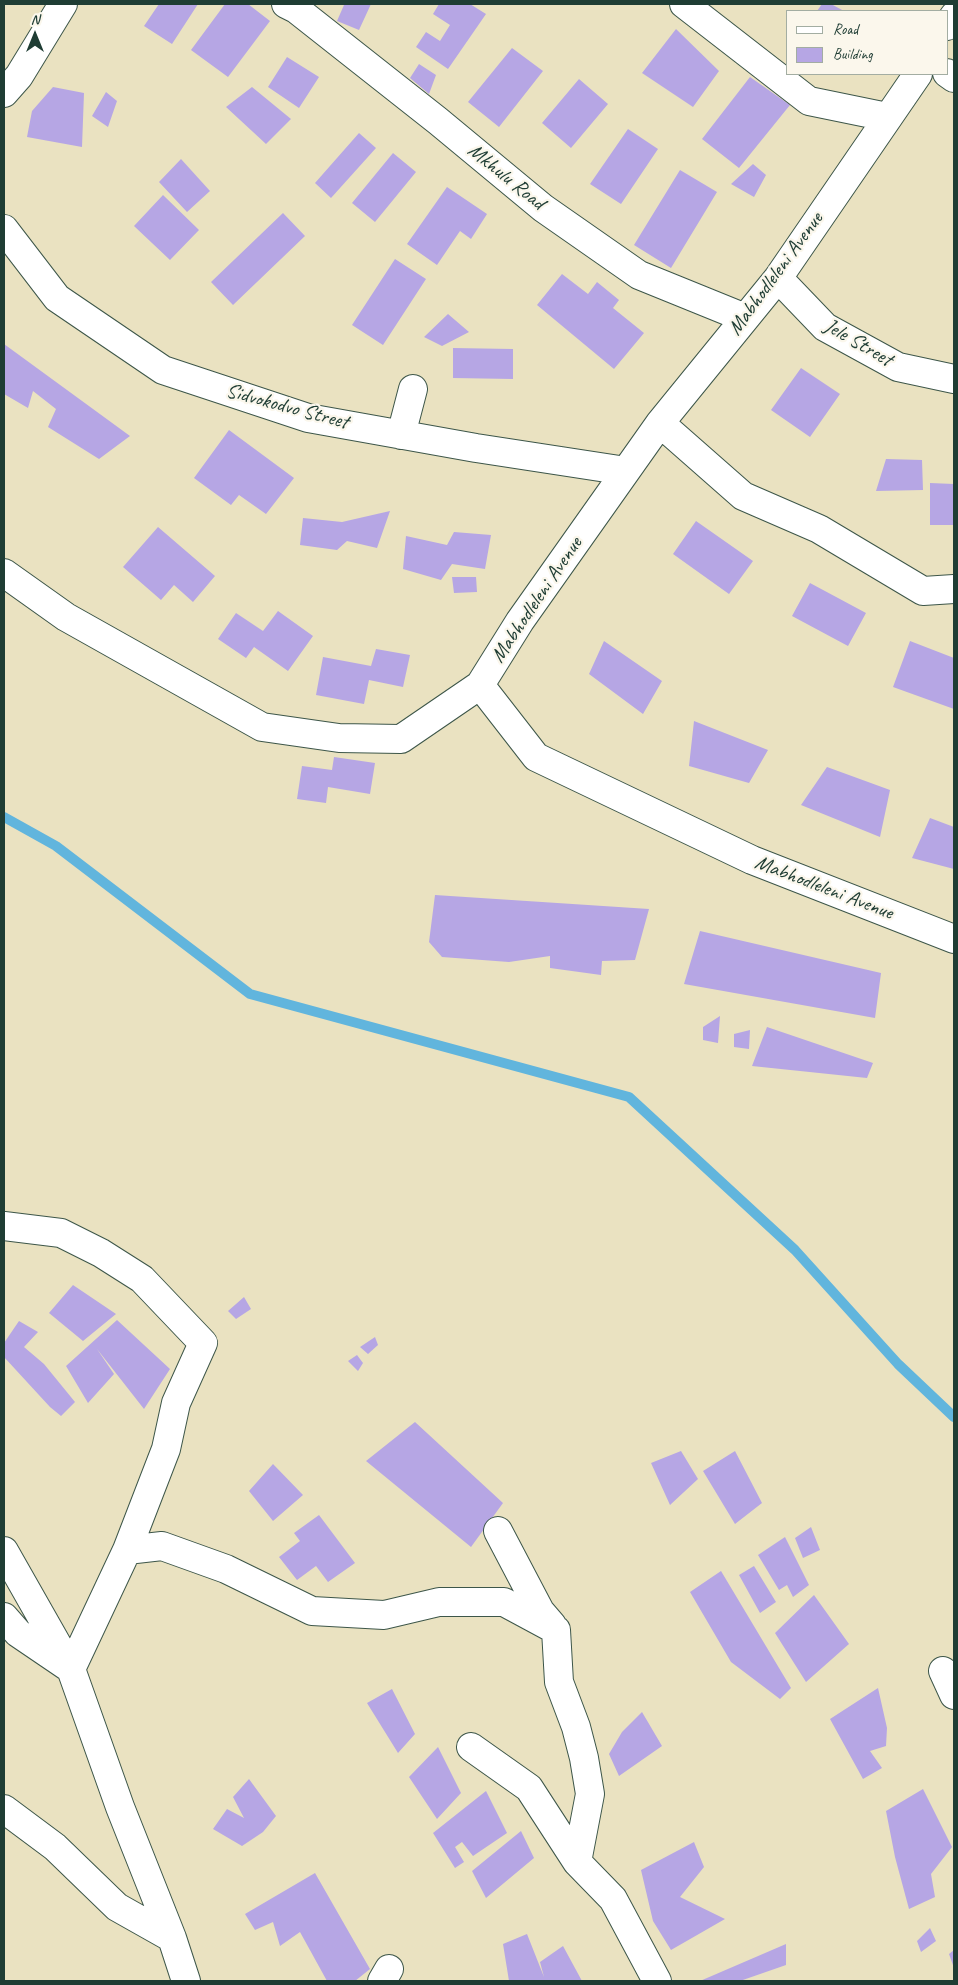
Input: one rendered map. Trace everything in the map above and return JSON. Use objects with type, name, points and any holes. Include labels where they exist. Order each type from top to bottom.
[{"type":"street","points":[[4,93],[19,76],[63,4]]},
{"type":"street","name":"Mkhulu Road","points":[[286,4],[296,9],[433,117],[543,208],[640,275],[745,318]]},
{"type":"street","points":[[684,4],[809,101],[887,117]]},
{"type":"street","name":"Mabhodleleni Avenue","points":[[917,75],[778,278],[660,422],[520,621],[480,685],[536,757],[752,860],[954,939]]},
{"type":"street","name":"Sidvokodvo Street","points":[[4,229],[57,298],[163,370],[308,418],[626,471]]},
{"type":"street","name":"Jele Street","points":[[778,278],[825,327],[898,366],[954,379]]},
{"type":"street","points":[[401,435],[413,390]]},
{"type":"street","points":[[660,422],[743,496],[819,529],[923,591],[954,590]]},
{"type":"street","points":[[4,573],[66,617],[262,727],[339,738],[401,739],[480,685]]},
{"type":"street","points":[[4,1226],[61,1233],[101,1253],[142,1279],[203,1343],[176,1403],[166,1449],[127,1550],[71,1670]]},
{"type":"street","points":[[498,1531],[540,1611],[556,1630],[559,1682],[576,1727],[590,1794],[577,1862]]},
{"type":"street","points":[[127,1550],[162,1546],[226,1569],[312,1611],[384,1615],[439,1602],[504,1602],[556,1630]]},
{"type":"street","points":[[4,1551],[71,1670],[120,1807],[172,1938],[186,1981]]},
{"type":"street","points":[[4,1616],[18,1633],[71,1670]]},
{"type":"street","points":[[942,1671],[954,1695]]},
{"type":"street","points":[[471,1747],[529,1788],[577,1862],[614,1899],[657,1981]]},
{"type":"street","points":[[4,1808],[55,1847],[118,1907],[172,1938]]},
{"type":"building","points":[[159,4],[198,4],[172,44],[144,26]]},
{"type":"building","points":[[225,4],[248,4],[270,21],[228,77],[191,50]]},
{"type":"building","points":[[341,4],[371,4],[359,30],[337,21],[344,5]]},
{"type":"building","points":[[439,4],[470,4],[486,14],[448,69],[416,47],[426,32],[440,41],[450,25],[433,14]]},
{"type":"building","points":[[822,4],[831,4],[842,10],[818,10]]},
{"type":"building","points":[[676,29],[719,71],[693,107],[642,73]]},
{"type":"building","points":[[512,48],[543,71],[499,127],[468,102]]},
{"type":"building","points":[[287,57],[319,77],[299,108],[268,87]]},
{"type":"building","points":[[419,64],[436,75],[429,94],[410,78]]},
{"type":"building","points":[[750,77],[790,105],[739,168],[702,139]]},
{"type":"building","points":[[579,79],[608,104],[571,148],[542,123]]},
{"type":"building","points":[[53,87],[84,93],[82,147],[27,137],[32,111]]},
{"type":"building","points":[[252,87],[291,119],[266,144],[226,107]]},
{"type":"building","points":[[106,92],[117,101],[108,127],[92,116]]},
{"type":"building","points":[[628,129],[658,149],[621,204],[590,184]]},
{"type":"building","points":[[359,133],[376,148],[331,198],[315,183]]},
{"type":"building","points":[[393,153],[416,172],[375,222],[352,203]]},
{"type":"building","points":[[181,159],[210,191],[187,212],[159,182]]},
{"type":"building","points":[[753,164],[766,175],[754,197],[731,184]]},
{"type":"building","points":[[680,170],[717,192],[671,268],[634,245]]},
{"type":"building","points":[[447,187],[487,214],[471,239],[460,231],[437,265],[407,244]]},
{"type":"building","points":[[163,195],[199,230],[170,260],[134,226]]},
{"type":"building","points":[[283,213],[305,236],[233,305],[211,282]]},
{"type":"building","points":[[395,259],[426,279],[383,345],[352,325]]},
{"type":"building","points":[[562,274],[588,294],[597,282],[619,300],[613,308],[644,333],[614,369],[537,305]]},
{"type":"building","points":[[448,314],[469,332],[442,346],[424,337]]},
{"type":"building","points":[[4,344],[130,436],[99,459],[48,427],[56,409],[33,391],[28,408],[4,394]]},
{"type":"building","points":[[453,348],[513,349],[513,379],[453,378]]},
{"type":"building","points":[[801,368],[840,394],[810,437],[771,410]]},
{"type":"building","points":[[229,430],[294,478],[266,514],[239,495],[231,505],[194,478]]},
{"type":"building","points":[[886,459],[922,460],[923,490],[876,491]]},
{"type":"building","points":[[930,483],[954,484],[954,525],[930,525]]},
{"type":"building","points":[[390,511],[377,548],[347,541],[337,550],[300,545],[303,518],[342,522]]},
{"type":"building","points":[[696,521],[753,561],[729,594],[673,554]]},
{"type":"building","points":[[158,527],[215,576],[193,602],[174,585],[161,600],[123,567]]},
{"type":"building","points":[[454,532],[491,535],[485,569],[452,564],[441,580],[403,569],[406,536],[447,545]]},
{"type":"building","points":[[452,577],[476,577],[477,592],[454,593]]},
{"type":"building","points":[[810,583],[866,613],[848,646],[792,616]]},
{"type":"building","points":[[278,611],[313,636],[288,671],[254,647],[246,658],[218,639],[236,613],[263,631]]},
{"type":"building","points":[[604,641],[662,681],[643,714],[589,674]]},
{"type":"building","points":[[910,641],[954,658],[954,709],[893,687]]},
{"type":"building","points":[[376,649],[410,655],[403,687],[369,680],[364,704],[316,695],[323,657],[371,666]]},
{"type":"building","points":[[694,721],[768,750],[749,783],[689,766]]},
{"type":"building","points":[[334,757],[375,763],[370,794],[328,787],[326,803],[297,799],[302,766],[332,770]]},
{"type":"building","points":[[827,767],[890,790],[880,837],[801,805]]},
{"type":"building","points":[[930,818],[954,827],[954,869],[912,858]]},
{"type":"building","points":[[435,895],[649,909],[635,960],[602,961],[601,975],[550,968],[550,956],[509,962],[442,957],[429,942]]},
{"type":"building","points":[[700,931],[881,973],[875,1018],[684,984]]},
{"type":"building","points":[[720,1016],[718,1043],[703,1040],[703,1027]]},
{"type":"building","points":[[767,1027],[873,1063],[867,1078],[752,1066]]},
{"type":"building","points":[[750,1030],[749,1049],[734,1047],[734,1034]]},
{"type":"building","points":[[73,1285],[116,1314],[83,1341],[49,1313]]},
{"type":"building","points":[[244,1297],[251,1309],[236,1319],[228,1311]]},
{"type":"building","points":[[117,1320],[170,1369],[144,1409],[97,1349],[114,1374],[88,1403],[66,1366]]},
{"type":"building","points":[[19,1321],[38,1332],[24,1347],[44,1364],[75,1402],[61,1416],[50,1407],[4,1357],[4,1343]]},
{"type":"building","points":[[375,1337],[378,1345],[368,1354],[360,1347]]},
{"type":"building","points":[[357,1355],[363,1363],[358,1371],[348,1361]]},
{"type":"building","points":[[415,1422],[503,1503],[471,1547],[366,1461]]},
{"type":"building","points":[[681,1451],[698,1479],[670,1505],[651,1463]]},
{"type":"building","points":[[735,1451],[762,1503],[735,1524],[703,1471]]},
{"type":"building","points":[[273,1464],[303,1495],[273,1521],[249,1491]]},
{"type":"building","points":[[319,1515],[355,1563],[328,1582],[316,1566],[297,1580],[279,1557],[300,1541],[294,1533]]},
{"type":"building","points":[[811,1527],[820,1550],[803,1558],[795,1538]]},
{"type":"building","points":[[785,1537],[809,1585],[793,1597],[787,1585],[779,1590],[758,1555]]},
{"type":"building","points":[[754,1566],[776,1602],[760,1613],[739,1575]]},
{"type":"building","points":[[721,1571],[791,1688],[780,1699],[731,1662],[690,1592]]},
{"type":"building","points":[[814,1595],[849,1644],[806,1682],[775,1633]]},
{"type":"building","points":[[878,1688],[887,1728],[886,1746],[870,1751],[882,1768],[863,1779],[830,1719]]},
{"type":"building","points":[[392,1689],[415,1734],[398,1753],[367,1703]]},
{"type":"building","points":[[642,1712],[662,1746],[619,1776],[609,1754],[622,1732]]},
{"type":"building","points":[[438,1747],[461,1793],[437,1819],[409,1777]]},
{"type":"building","points":[[249,1779],[276,1816],[263,1832],[242,1846],[213,1829],[227,1809],[244,1818],[233,1797]]},
{"type":"building","points":[[923,1789],[952,1847],[931,1874],[935,1897],[909,1909],[895,1857],[886,1811]]},
{"type":"building","points":[[486,1791],[507,1833],[473,1856],[462,1842],[455,1847],[464,1862],[455,1868],[433,1833]]},
{"type":"building","points":[[521,1831],[534,1858],[486,1898],[472,1871]]},
{"type":"building","points":[[694,1842],[704,1867],[680,1897],[725,1919],[671,1950],[653,1921],[641,1870]]},
{"type":"building","points":[[315,1873],[370,1969],[355,1981],[327,1981],[300,1932],[280,1946],[273,1922],[255,1930],[245,1914]]},
{"type":"building","points":[[930,1928],[936,1941],[921,1952],[917,1941]]},
{"type":"building","points":[[527,1934],[544,1977],[540,1962],[563,1946],[582,1981],[509,1981],[503,1944]]},
{"type":"building","points":[[786,1944],[786,1965],[740,1981],[700,1981]]},
{"type":"building","points":[[954,1950],[954,1968],[949,1954]]},
{"type":"waterway","points":[[4,817],[56,846],[250,994],[629,1097],[795,1250],[898,1364],[954,1417]]}]
